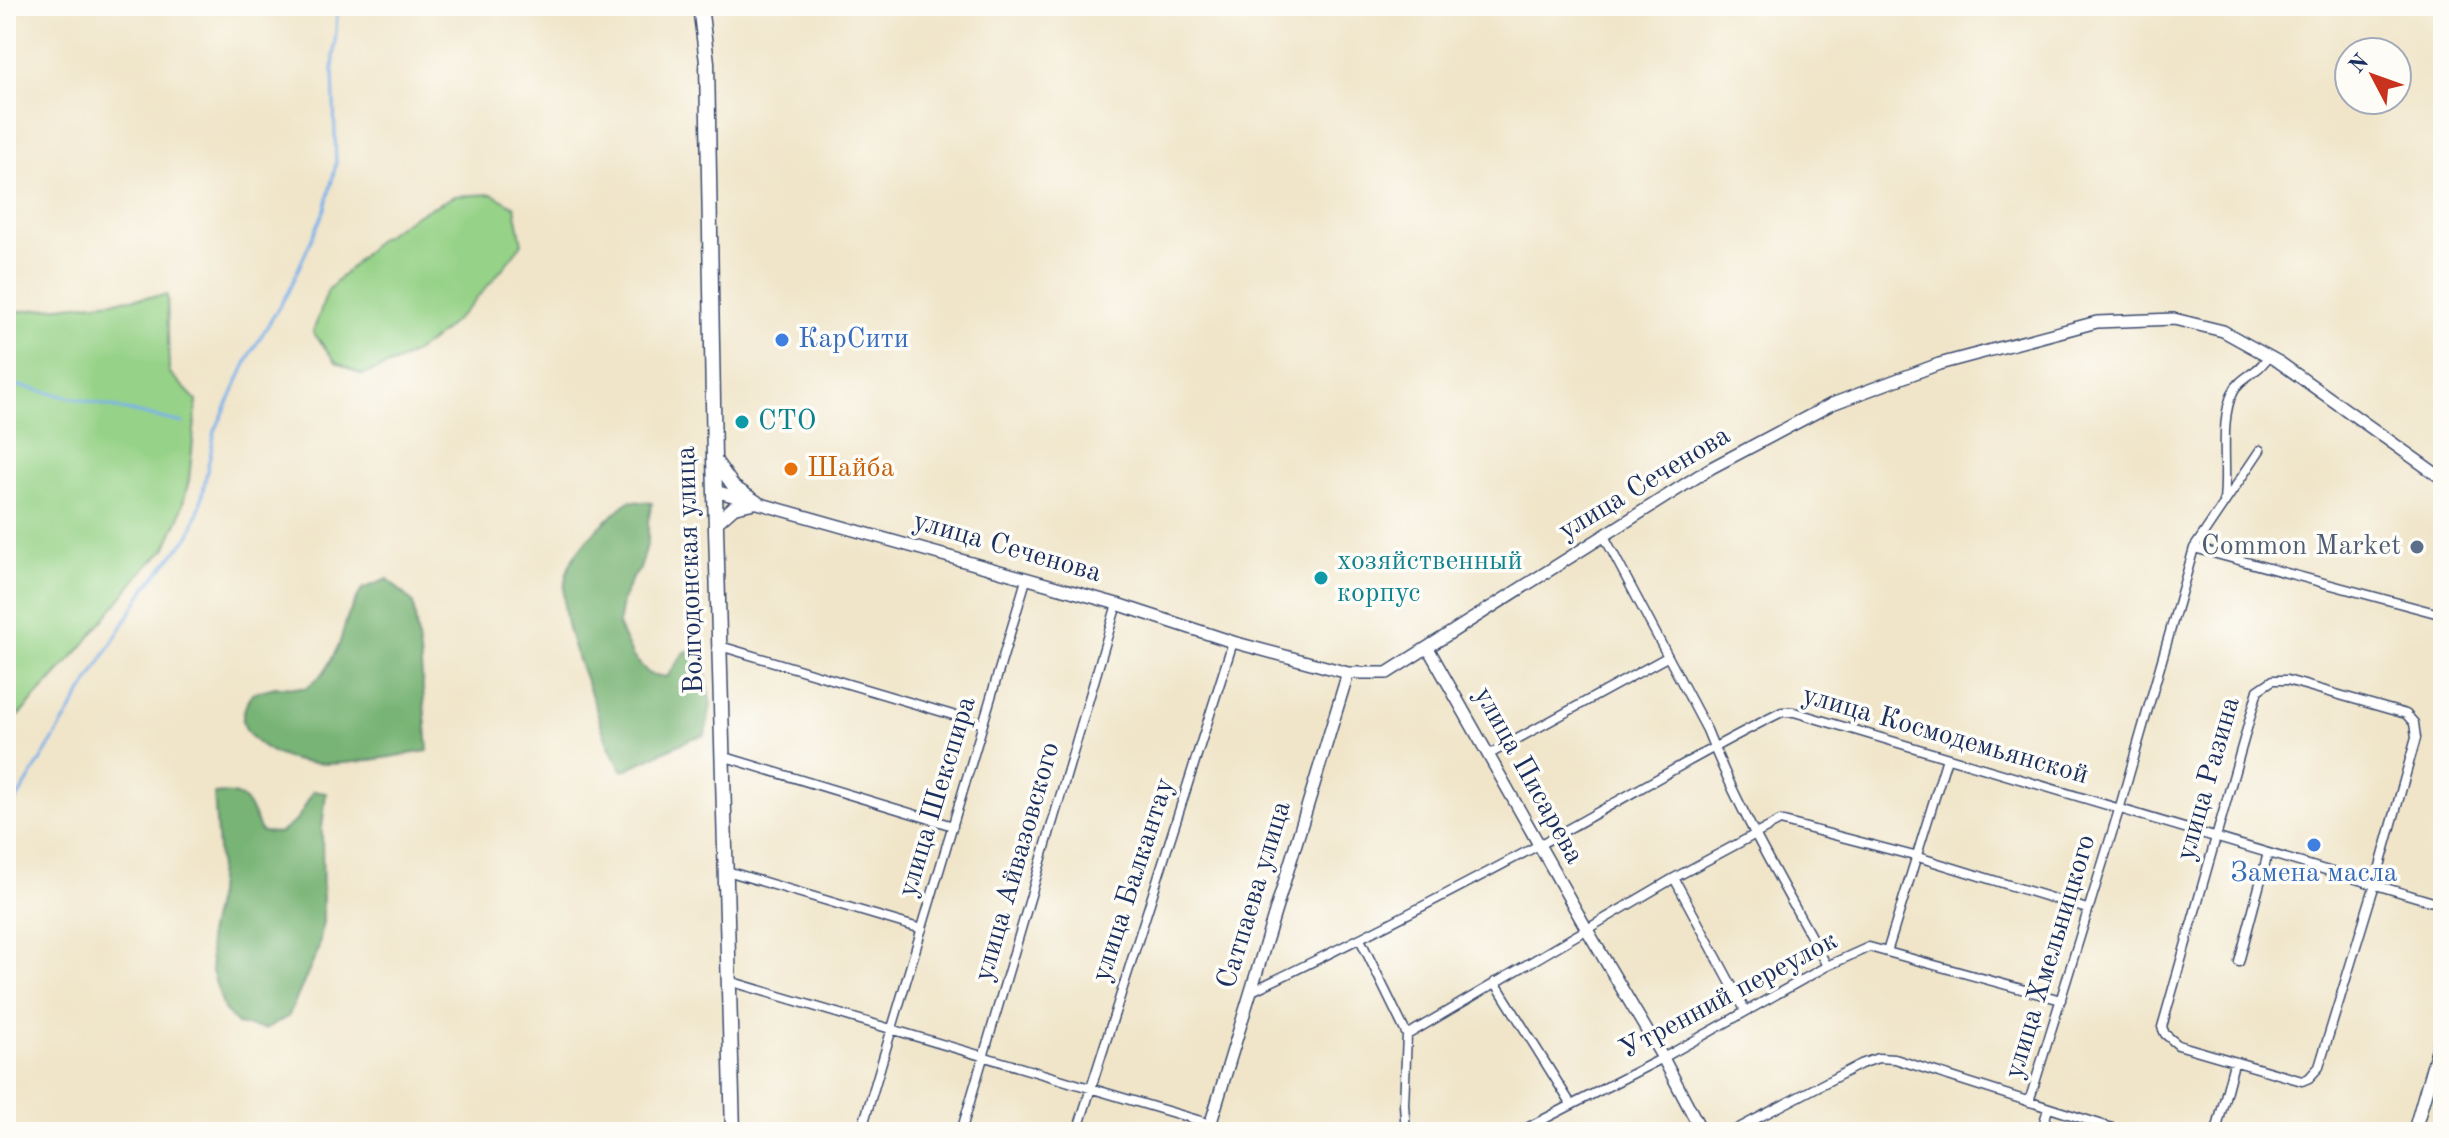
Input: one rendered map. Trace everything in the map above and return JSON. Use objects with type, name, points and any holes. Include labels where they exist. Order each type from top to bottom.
[{"type":"main road","name":"Волгодонская улица","points":[[700,6],[707,62],[714,458],[733,1132]]},
{"type":"main road","points":[[714,458],[734,487],[757,502]]},
{"type":"main road","points":[[716,523],[734,507],[757,502]]},
{"type":"main road","points":[[2414,1132],[2443,1031]]},
{"type":"street","name":"улица Сеченова","points":[[715,491],[1117,604],[1233,642],[1348,673],[1387,673],[1711,468],[1832,404],[1939,364],[2097,322],[2174,319],[2223,331],[2268,356],[2443,479]]},
{"type":"street","points":[[2224,505],[2228,403],[2234,388],[2264,365],[2268,356]]},
{"type":"street","name":"улица Хмельницкого","points":[[2029,1102],[2119,810],[2194,548],[2260,450]]},
{"type":"street","points":[[1604,536],[1713,746],[1718,762],[1827,966]]},
{"type":"street","points":[[2194,548],[2443,615]]},
{"type":"street","name":"улица Шекспира","points":[[861,1132],[1026,580]]},
{"type":"street","name":"улица Айвазовского","points":[[961,1132],[1117,604]]},
{"type":"street","name":"улица Балкантау","points":[[1077,1132],[1233,642]]},
{"type":"street","points":[[720,646],[983,724]]},
{"type":"street","name":"улица Писарева","points":[[1428,648],[1663,1058],[1702,1132]]},
{"type":"street","points":[[1488,755],[1667,657]]},
{"type":"street","name":"Сатпаева улица","points":[[1210,1128],[1348,673]]},
{"type":"street","name":"улица Разина","points":[[2273,680],[2302,684],[2406,714],[2414,723],[2416,738],[2375,884],[2319,1067],[2309,1078],[2295,1080],[2234,1063],[2178,1045],[2165,1034],[2162,1027],[2258,690],[2273,680]]},
{"type":"street","name":"улица Космодемьянской","points":[[1250,992],[1360,939],[1539,845],[1713,746],[1782,712],[1794,712],[2443,905]]},
{"type":"street","points":[[722,756],[953,826]]},
{"type":"street","points":[[1887,952],[1947,758]]},
{"type":"street","points":[[1407,1035],[1586,928],[1780,821],[1918,857],[2087,909]]},
{"type":"street","points":[[2239,962],[2268,853]]},
{"type":"street","points":[[727,871],[922,929]]},
{"type":"street","points":[[1674,878],[1745,1010]]},
{"type":"street","points":[[1360,939],[1407,1035],[1406,1132]]},
{"type":"street","name":"Утренний переулок","points":[[1519,1132],[1663,1058],[1827,966],[1869,947],[2061,1000]]},
{"type":"street","points":[[729,981],[1091,1086],[1210,1128]]},
{"type":"street","points":[[1495,982],[1571,1104]]},
{"type":"street","points":[[1731,1132],[1878,1058],[1895,1059],[2125,1132]]},
{"type":"street","points":[[2216,1132],[2234,1063]]},
{"type":"street","name":"улица Хмельницкого","points":[[2041,1132],[2048,1109]]},
{"type":"green space","points":[[492,194],[515,207],[522,244],[483,292],[436,337],[403,359],[362,375],[336,362],[313,332],[328,290],[379,239],[416,215],[455,196]]},
{"type":"green space","points":[[167,295],[169,372],[197,401],[189,480],[179,518],[165,549],[141,573],[81,648],[12,723],[6,721],[6,313]]},
{"type":"green space","points":[[629,501],[652,503],[648,541],[640,569],[631,580],[622,601],[618,625],[633,657],[649,674],[667,677],[684,653],[700,645],[711,705],[705,735],[623,771],[608,743],[574,649],[564,598],[570,565],[580,548]]},
{"type":"green space","points":[[388,579],[413,603],[428,751],[362,761],[317,763],[275,754],[257,742],[243,719],[252,693],[275,687],[306,688],[324,673],[362,589]]},
{"type":"green space","points":[[313,791],[326,793],[322,828],[323,922],[318,951],[288,1017],[265,1029],[237,1024],[224,1009],[212,971],[208,935],[217,894],[219,863],[214,794],[240,797],[250,807],[261,832],[280,833],[297,820]]},
{"type":"waterway","points":[[6,817],[146,587],[190,535],[200,506],[215,431],[251,353],[288,292],[325,209],[336,164],[333,70],[337,16]]},
{"type":"waterway","points":[[6,383],[183,423]]},
{"type":"place","name":"КарСити","points":[[782,340]]},
{"type":"place","name":"СТО","points":[[742,422]]},
{"type":"place","name":"Шайба","points":[[791,469]]},
{"type":"place","name":"Common Market","points":[[2417,547]]},
{"type":"place","name":"хозяйственный корпус","points":[[1321,578]]},
{"type":"place","name":"Замена масла","points":[[2314,845]]}]
